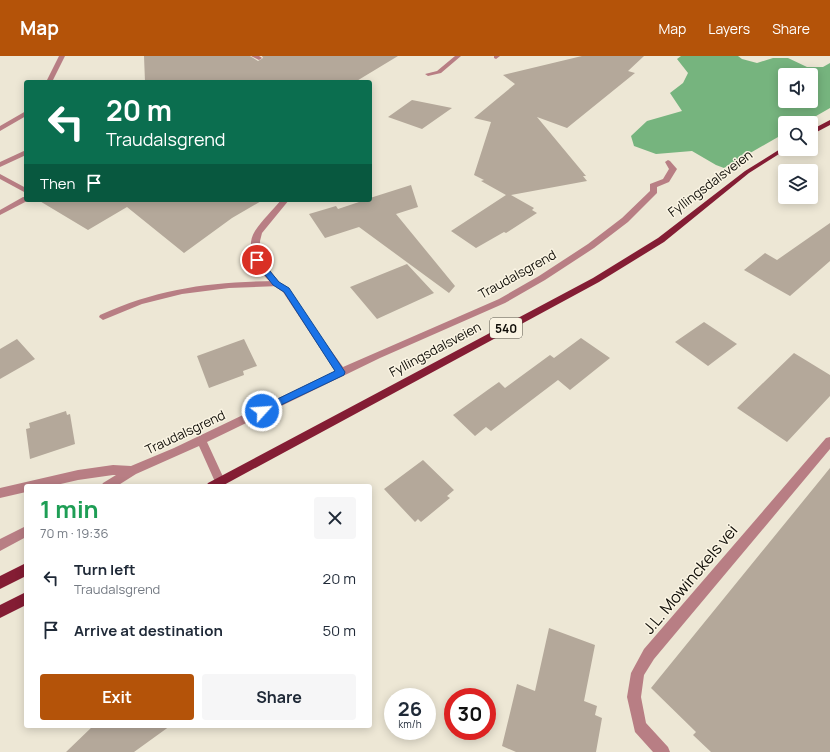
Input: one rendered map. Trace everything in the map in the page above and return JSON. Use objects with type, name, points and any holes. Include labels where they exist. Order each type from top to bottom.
[{"type":"main road","points":[[818,129],[830,122]]},
{"type":"main road","name":"Fyllingsdalsveien","points":[[216,484],[596,280],[661,240],[747,172],[778,152]]},
{"type":"main road","points":[[0,582],[24,570]]},
{"type":"main road","points":[[0,612],[24,599]]},
{"type":"street","points":[[50,80],[62,56]]},
{"type":"street","points":[[428,74],[439,72],[458,56]]},
{"type":"street","points":[[0,129],[24,114]]},
{"type":"street","points":[[0,165],[24,153]]},
{"type":"street","name":"Traudalsgrend","points":[[40,484],[113,470],[132,471],[201,440],[341,372],[502,302],[591,246],[626,220],[654,191],[654,186],[666,180],[673,169],[668,162]]},
{"type":"street","points":[[0,176],[24,190]]},
{"type":"street","points":[[0,214],[24,201]]},
{"type":"street","points":[[283,202],[258,232],[256,241],[257,260],[276,284],[286,290],[308,325],[341,372]]},
{"type":"street","points":[[103,317],[150,298],[183,290],[255,284],[276,284]]},
{"type":"street","points":[[201,440],[216,484]]},
{"type":"street","name":"J.L. Mowinckels vei","points":[[663,752],[640,727],[634,697],[638,673],[649,654],[830,441]]},
{"type":"street","points":[[110,484],[132,471]]},
{"type":"street","points":[[0,493],[24,487]]},
{"type":"street","points":[[0,545],[24,532]]},
{"type":"green space","points":[[681,56],[738,56],[742,59],[757,63],[773,58],[788,58],[807,67],[823,67],[830,63],[830,108],[816,116],[778,116],[778,137],[724,168],[692,151],[656,154],[634,146],[631,136],[647,121],[682,111],[670,93],[683,83],[688,73],[677,59]]},
{"type":"building","points":[[144,56],[250,56],[258,61],[263,58],[262,56],[398,56],[358,80],[145,80]]},
{"type":"building","points":[[582,56],[644,56],[628,71],[635,73],[567,128],[537,117],[586,176],[583,176],[587,181],[511,195],[534,208],[532,210],[537,213],[506,233],[504,232],[476,248],[451,231],[506,195],[481,181],[484,180],[474,175],[491,122],[474,118],[515,84],[503,75]]},
{"type":"building","points":[[412,100],[452,108],[422,129],[388,117]]},
{"type":"building","points":[[411,185],[418,207],[396,214],[455,286],[449,293],[359,227],[325,238],[309,214],[336,206],[338,209],[359,202],[372,202],[372,197]]},
{"type":"building","points":[[41,202],[260,202],[232,218],[184,253],[127,207],[88,230]]},
{"type":"building","points":[[830,223],[830,261],[790,296],[744,270],[765,253],[777,260]]},
{"type":"building","points":[[407,264],[434,293],[377,319],[350,287]]},
{"type":"building","points":[[704,322],[737,344],[708,366],[675,342]]},
{"type":"building","points":[[581,338],[610,358],[570,390],[558,380],[491,431],[486,427],[475,436],[453,415],[499,382],[505,388],[550,355],[554,358]]},
{"type":"building","points":[[17,339],[35,359],[0,379],[0,349]]},
{"type":"building","points":[[244,339],[257,366],[243,371],[244,375],[209,388],[197,356]]},
{"type":"building","points":[[794,353],[830,375],[830,396],[787,442],[737,408]]},
{"type":"building","points":[[66,411],[67,415],[70,414],[75,444],[30,459],[26,429],[30,428],[29,423]]},
{"type":"building","points":[[423,460],[454,490],[447,496],[450,498],[421,522],[418,519],[415,522],[384,489]]},
{"type":"building","points":[[830,468],[830,752],[711,752],[693,735],[696,732],[651,688]]},
{"type":"building","points":[[549,628],[595,645],[584,701],[597,706],[595,715],[602,718],[596,752],[516,752],[502,746],[517,684],[535,691]]},
{"type":"building","points":[[91,728],[167,728],[134,752],[66,752]]},
{"type":"route","points":[[257,260],[276,284],[286,290],[308,325],[341,372],[262,411]]}]
